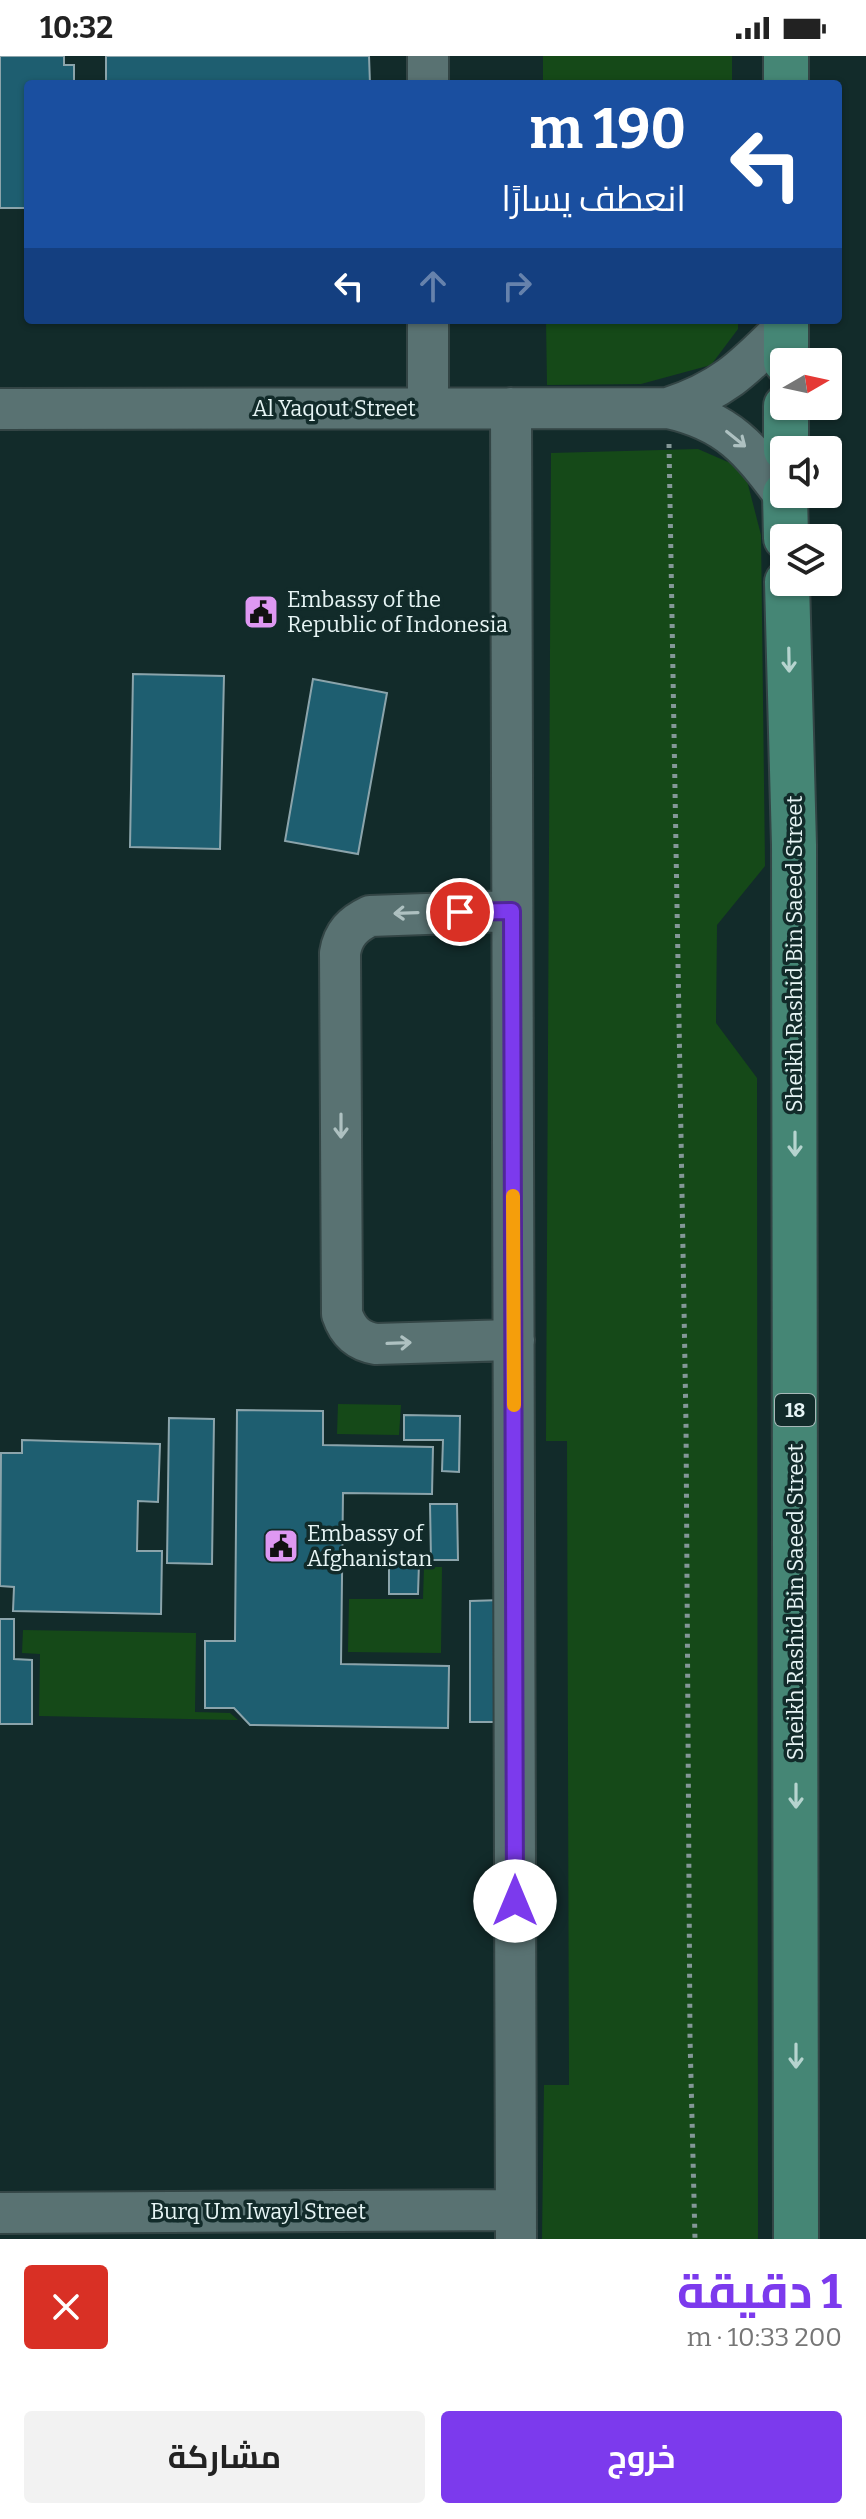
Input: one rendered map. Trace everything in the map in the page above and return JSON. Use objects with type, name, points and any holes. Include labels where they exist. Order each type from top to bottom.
[{"type":"main road","points":[[786,56],[786,80]]},
{"type":"main road","name":"Sheikh Rashid Bin Saeed Street","points":[[787,596],[794,845],[796,2239]]},
{"type":"street","points":[[428,56],[428,80]]},
{"type":"street","points":[[428,324],[428,408]]},
{"type":"street","name":"Al Yaqout Street","points":[[669,423],[692,401],[736,376],[786,336]]},
{"type":"street","points":[[511,408],[516,2225]]},
{"type":"street","name":"Al Yaqout Street","points":[[0,409],[511,408],[669,423],[692,413],[735,436],[753,453],[786,509]]},
{"type":"street","points":[[512,911],[370,916],[350,928],[342,940],[340,953],[342,1314],[345,1323],[357,1337],[376,1344],[514,1340]]},
{"type":"street","name":"Burq Um Iwayl Street","points":[[0,2213],[516,2225]]},
{"type":"path","points":[[669,423],[686,1424],[690,2038],[695,2239]]},
{"type":"green space","points":[[543,56],[732,56],[732,80],[543,80]]},
{"type":"green space","points":[[546,324],[738,324],[738,329],[711,365],[641,384],[547,385]]},
{"type":"green space","points":[[698,449],[744,469],[761,535],[765,866],[717,925],[716,1023],[757,1078],[758,2239],[542,2239],[544,2085],[569,2085],[567,1441],[546,1441],[551,453]]},
{"type":"green space","points":[[338,1404],[401,1405],[399,1435],[337,1434]]},
{"type":"green space","points":[[424,1567],[442,1567],[441,1653],[348,1652],[349,1599],[423,1599]]},
{"type":"green space","points":[[23,1630],[196,1633],[195,1712],[230,1713],[238,1720],[39,1716],[40,1654],[22,1653]]},
{"type":"building","points":[[0,56],[64,56],[64,65],[74,65],[74,80],[24,80],[24,208],[0,208]]},
{"type":"building","points":[[106,56],[369,56],[370,80],[106,80]]},
{"type":"building","points":[[133,674],[224,676],[220,849],[130,847]]},
{"type":"building","points":[[313,679],[387,693],[358,854],[285,841]]},
{"type":"building","points":[[237,1410],[323,1411],[323,1445],[433,1447],[432,1494],[343,1493],[341,1664],[449,1666],[448,1728],[250,1725],[234,1708],[205,1708],[205,1641],[235,1641]]},
{"type":"building","points":[[404,1415],[460,1416],[459,1472],[442,1471],[443,1440],[404,1440]]},
{"type":"building","points":[[169,1418],[214,1419],[212,1564],[167,1563]]},
{"type":"building","points":[[22,1440],[160,1444],[158,1502],[138,1501],[137,1551],[162,1551],[161,1614],[13,1611],[14,1587],[0,1586],[1,1453],[22,1453]]},
{"type":"building","points":[[430,1504],[457,1504],[458,1560],[431,1560]]},
{"type":"building","points":[[389,1563],[419,1563],[418,1594],[389,1594]]},
{"type":"building","points":[[502,1600],[502,1722],[470,1722],[470,1601]]},
{"type":"building","points":[[0,1619],[14,1619],[14,1659],[32,1660],[32,1724],[0,1724]]},
{"type":"slow traffic","points":[[513,1196],[514,1405]]},
{"type":"place","name":"Embassy of the Republic of Indonesia","points":[[261,612]]},
{"type":"place","name":"Embassy of Afghanistan","points":[[281,1546]]},
{"type":"route","points":[[460,912],[512,911],[515,1901]]}]
